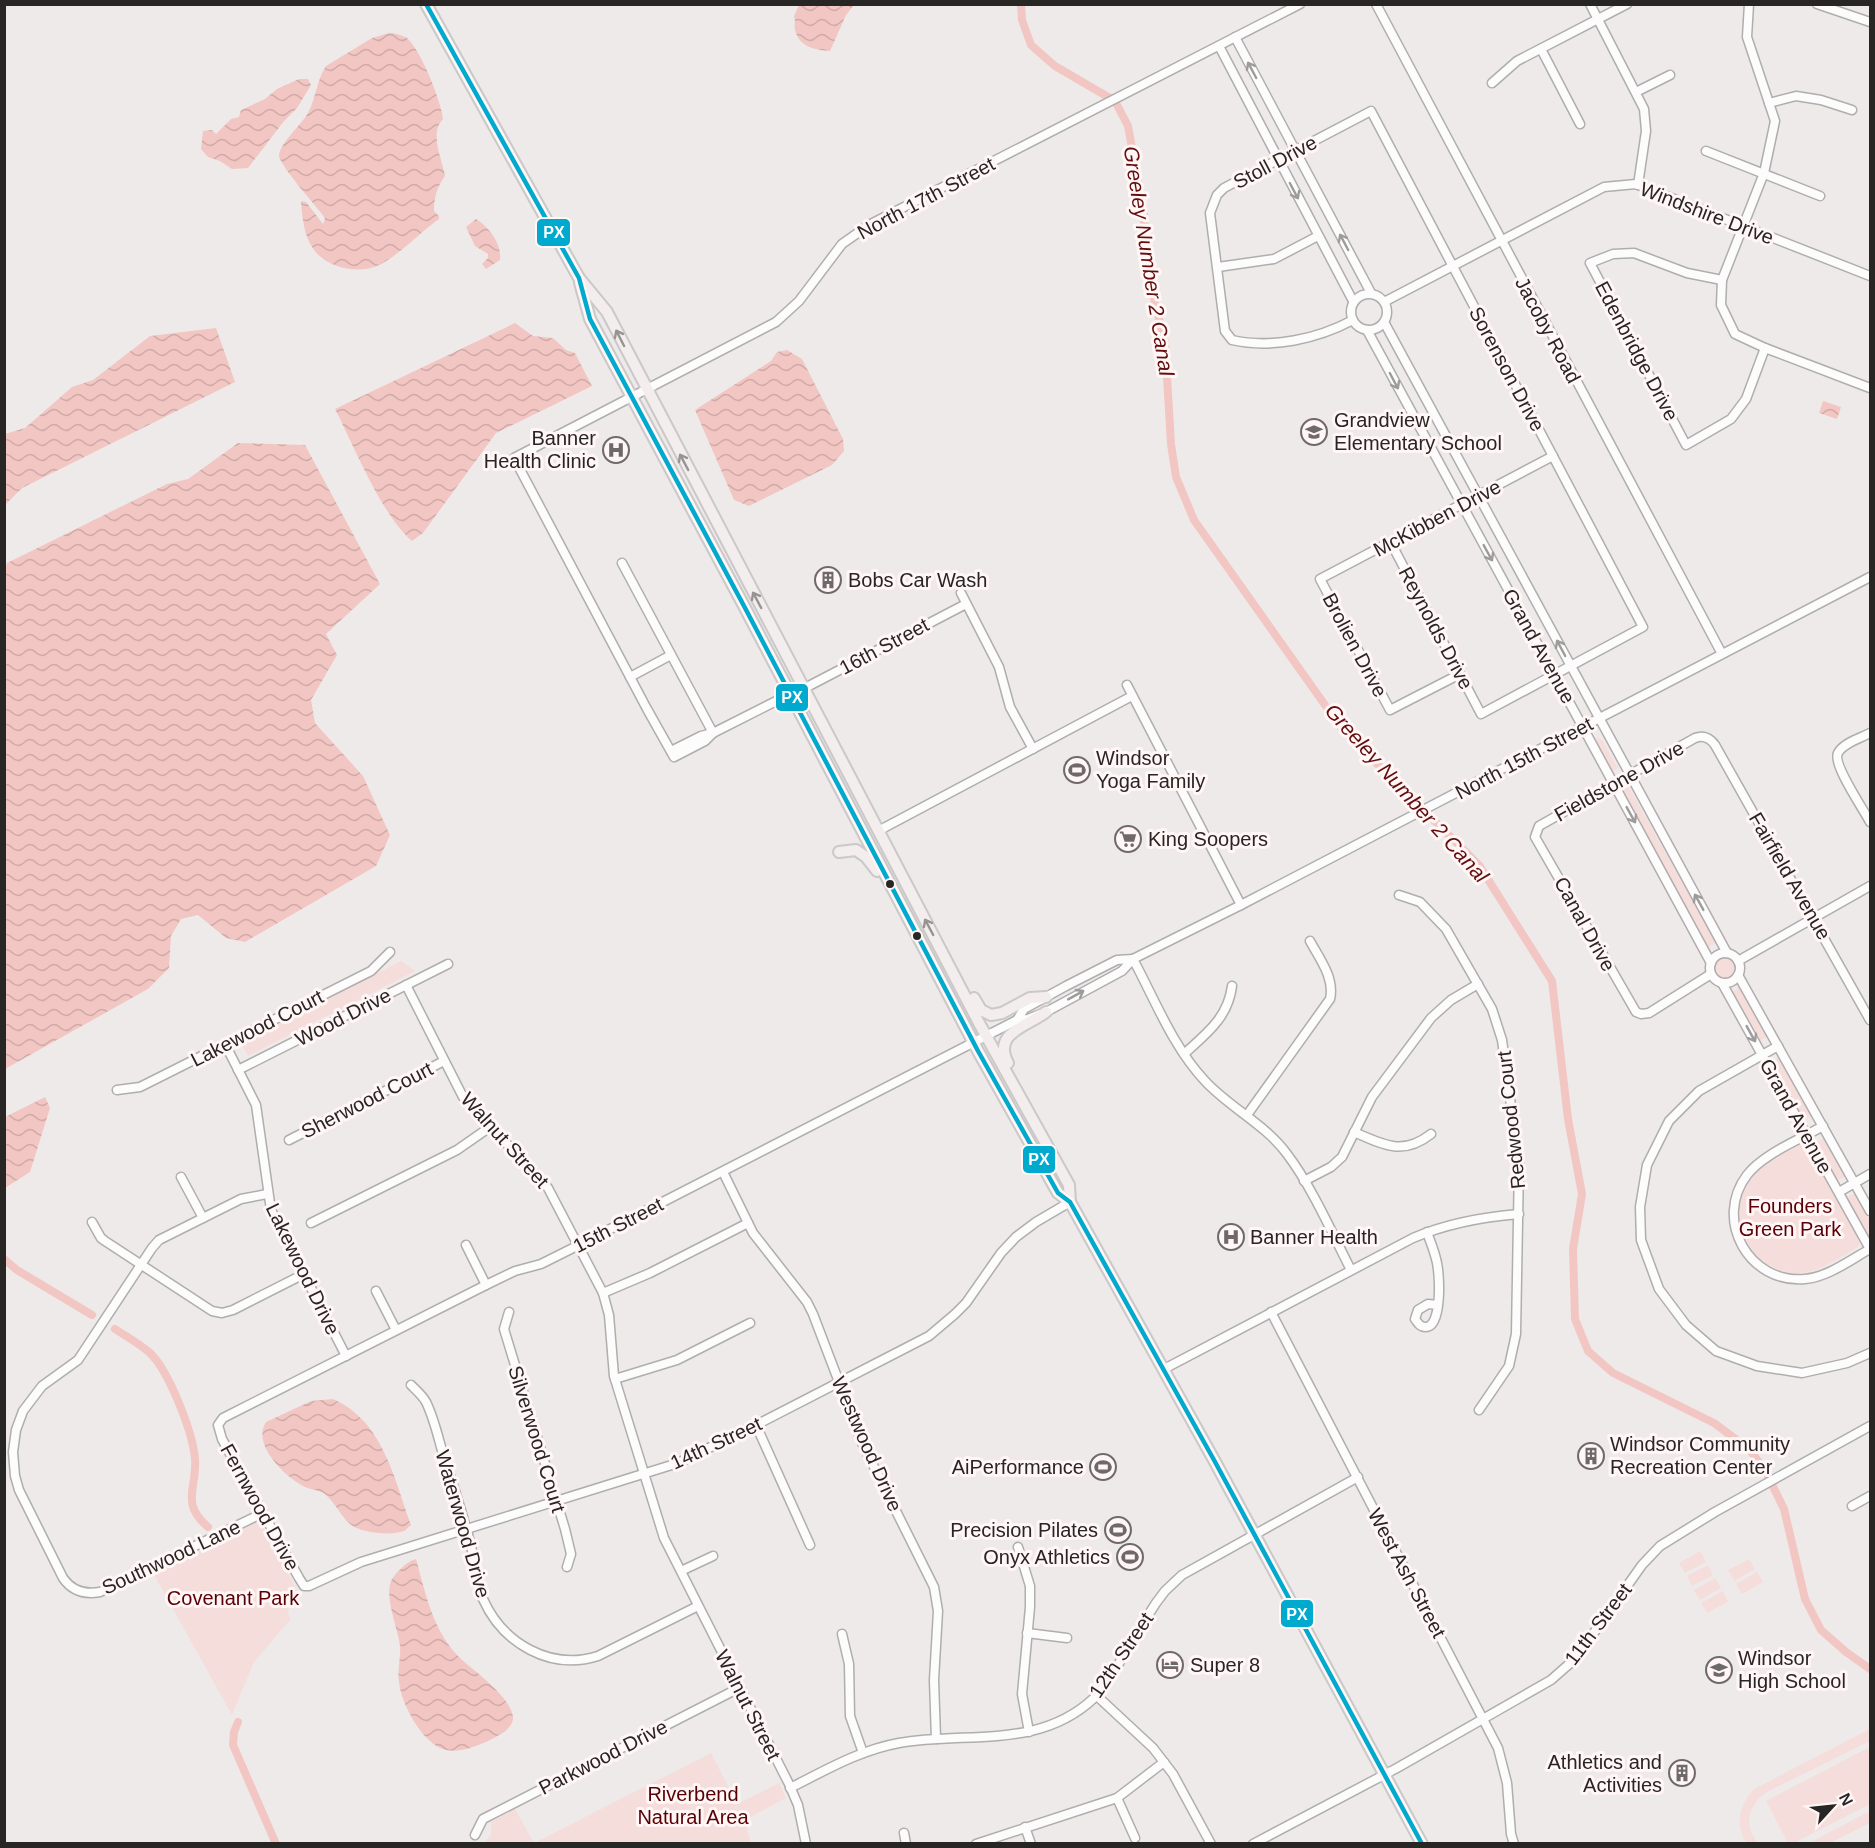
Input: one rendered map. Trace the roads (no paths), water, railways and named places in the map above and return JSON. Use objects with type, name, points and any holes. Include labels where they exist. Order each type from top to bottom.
[{"type":"main road","points":[[426,4],[579,278],[607,312],[917,906],[1069,1185],[1070,1202]]},
{"type":"main road","points":[[579,278],[590,319],[974,1041],[1058,1193],[1070,1202],[1164,1369],[1422,1844]]},
{"type":"main road","points":[[744,606],[758,622],[788,678],[798,689],[803,689]]},
{"type":"main road","points":[[790,694],[798,697],[804,703],[823,736],[836,750]]},
{"type":"main road","points":[[836,779],[847,788],[870,829],[878,831]]},
{"type":"main road","points":[[865,835],[875,840],[902,887],[917,906]]},
{"type":"main road","points":[[839,852],[856,849],[866,857],[875,867],[892,900],[906,912]]},
{"type":"main road","points":[[944,956],[963,979],[979,1008],[987,1015],[998,1014],[1030,998],[1046,997]]},
{"type":"main road","points":[[1030,1115],[1022,1090],[1003,1049],[1009,1035],[1046,1012]]},
{"type":"street","name":"North 17th Street","points":[[630,677],[514,458],[776,322],[798,301],[842,244],[869,225],[1300,4]]},
{"type":"street","name":"Jacoby Road","points":[[1376,4],[1722,654]]},
{"type":"street","points":[[1590,4],[1644,109],[1646,131],[1638,184]]},
{"type":"street","points":[[1492,83],[1517,61],[1627,4]]},
{"type":"street","points":[[1749,4],[1747,37],[1775,122],[1764,173],[1722,280],[1721,305],[1735,334],[1765,348],[1870,388]]},
{"type":"street","points":[[1817,4],[1870,22]]},
{"type":"street","points":[[1235,37],[1371,293]]},
{"type":"street","points":[[1219,46],[1353,301]]},
{"type":"street","points":[[1541,49],[1580,124]]},
{"type":"street","points":[[1636,92],[1670,75]]},
{"type":"street","points":[[1769,103],[1796,96],[1821,100],[1852,111]]},
{"type":"street","name":"Stoll Drive","points":[[1353,320],[1334,330],[1307,338],[1278,342],[1232,340],[1225,330],[1210,213],[1213,203],[1224,189],[1371,111]]},
{"type":"street","name":"Sorenson Drive","points":[[1371,111],[1643,627],[1571,666]]},
{"type":"street","points":[[1706,151],[1820,196]]},
{"type":"street","name":"Windshire Drive","points":[[1384,302],[1604,188],[1638,184],[1870,276]]},
{"type":"street","points":[[1218,267],[1274,259],[1318,236]]},
{"type":"street","name":"Edenbridge Drive","points":[[1722,280],[1687,273],[1634,253],[1613,254],[1590,263],[1686,445],[1731,419],[1746,399],[1765,348]]},
{"type":"street","points":[[1371,293],[1384,302],[1387,310],[1384,322],[1375,329],[1367,330],[1358,327],[1350,311],[1353,301],[1359,296],[1371,293]]},
{"type":"street","name":"Grand Avenue","points":[[1384,322],[1727,953]]},
{"type":"street","name":"Grand Avenue","points":[[1367,330],[1711,963]]},
{"type":"street","name":"McKibben Drive","points":[[1320,579],[1553,456]]},
{"type":"street","name":"Reynolds Drive","points":[[1391,543],[1481,714],[1554,675]]},
{"type":"street","points":[[622,563],[713,733]]},
{"type":"street","name":"North 15th Street","points":[[1095,984],[1122,971],[1133,959],[1870,577]]},
{"type":"street","name":"Brolien Drive","points":[[1320,579],[1390,710],[1460,674]]},
{"type":"street","points":[[961,593],[998,666],[1010,707],[1033,749]]},
{"type":"street","name":"16th Street","points":[[803,689],[966,604]]},
{"type":"street","points":[[671,655],[630,677],[673,754],[701,736],[713,733],[790,694]]},
{"type":"street","points":[[1554,675],[1571,666]]},
{"type":"street","points":[[1126,685],[1241,905]]},
{"type":"street","points":[[878,831],[1132,696]]},
{"type":"street","points":[[1870,733],[1843,746],[1837,757],[1841,770],[1870,822]]},
{"type":"street","name":"Fieldstone Drive","points":[[1536,831],[1539,826],[1695,738],[1705,737]]},
{"type":"street","name":"Fairfield Avenue","points":[[1705,737],[1715,745],[1870,1020]]},
{"type":"street","name":"Canal Drive","points":[[1536,831],[1536,840],[1628,1002],[1638,1014],[1649,1013],[1711,974]]},
{"type":"street","points":[[1738,961],[1870,886]]},
{"type":"street","name":"Redwood Court","points":[[1399,895],[1420,902],[1442,924],[1492,1009],[1503,1040],[1519,1164],[1515,1344],[1505,1375],[1479,1410]]},
{"type":"street","points":[[1247,1116],[1330,999],[1332,989],[1330,979],[1310,940]]},
{"type":"street","name":"Lakewood Court","points":[[117,1090],[140,1087],[371,971],[390,952]]},
{"type":"street","points":[[1727,953],[1738,961],[1738,975],[1731,982],[1722,983],[1713,978],[1711,963],[1717,955],[1727,953]]},
{"type":"street","points":[[1133,959],[1184,1054],[1195,1070],[1212,1089],[1279,1143],[1304,1181],[1351,1270]]},
{"type":"street","name":"North 15th Street","points":[[1091,973],[1117,960],[1133,959]]},
{"type":"street","name":"Wood Drive","points":[[238,1070],[448,964]]},
{"type":"street","name":"15th Street","points":[[1017,1020],[1024,1009],[1091,973]]},
{"type":"street","name":"Grand Avenue","points":[[1738,975],[1870,1211]]},
{"type":"street","name":"Grand Avenue","points":[[1722,983],[1870,1249]]},
{"type":"street","name":"15th Street","points":[[218,1425],[223,1418],[515,1270],[541,1264],[974,1041],[1017,1020],[1028,1019],[1046,1012],[1095,984]]},
{"type":"street","points":[[1304,1181],[1335,1163],[1344,1153],[1372,1097],[1426,1023],[1445,1004],[1478,984]]},
{"type":"street","name":"Walnut Street","points":[[406,985],[463,1097],[548,1188],[603,1293],[609,1315],[611,1362],[615,1380],[664,1538],[798,1805],[806,1844]]},
{"type":"street","points":[[1184,1054],[1212,1029],[1221,1017],[1230,1001],[1232,986]]},
{"type":"street","name":"Lakewood Drive","points":[[225,1044],[256,1106],[271,1210],[346,1356]]},
{"type":"street","points":[[1778,1046],[1699,1091],[1669,1121],[1647,1165],[1640,1207],[1641,1240],[1659,1289],[1686,1324],[1716,1351],[1757,1366],[1802,1373],[1847,1363],[1870,1353]]},
{"type":"street","name":"Sherwood Court","points":[[289,1140],[444,1061]]},
{"type":"street","points":[[1823,1126],[1757,1164],[1742,1183],[1736,1196],[1733,1216],[1740,1244],[1751,1260],[1763,1269],[1778,1277],[1793,1279],[1817,1277],[1870,1249]]},
{"type":"street","points":[[311,1223],[457,1150],[490,1128]]},
{"type":"street","points":[[1354,1132],[1383,1144],[1403,1147],[1419,1144],[1431,1134]]},
{"type":"street","name":"Westwood Drive","points":[[723,1172],[748,1223],[807,1302],[863,1445],[935,1592],[938,1611],[934,1680],[936,1739]]},
{"type":"street","points":[[1839,1192],[1870,1174]]},
{"type":"street","points":[[181,1177],[203,1218]]},
{"type":"street","name":"Southwood Lane","points":[[263,1513],[100,1592],[80,1592],[65,1581],[19,1490],[13,1463],[14,1438],[20,1418],[32,1398],[42,1386],[78,1360],[159,1240],[249,1196],[267,1194]]},
{"type":"street","name":"14th Street","points":[[307,1586],[361,1562],[678,1463],[756,1425],[940,1328],[966,1303],[1001,1253],[1016,1237],[1070,1202]]},
{"type":"street","points":[[1164,1369],[1427,1232],[1468,1220],[1519,1214]]},
{"type":"street","points":[[92,1222],[101,1238],[201,1305],[219,1313],[233,1310],[304,1274]]},
{"type":"street","points":[[603,1293],[650,1273],[748,1223]]},
{"type":"street","points":[[1427,1232],[1438,1267],[1438,1305]]},
{"type":"street","points":[[466,1245],[486,1285]]},
{"type":"street","points":[[376,1291],[396,1330]]},
{"type":"street","name":"Silverwood Court","points":[[509,1312],[504,1329],[571,1554],[567,1567]]},
{"type":"street","name":"West Ash Street","points":[[1271,1312],[1484,1719],[1504,1763],[1514,1844]]},
{"type":"street","points":[[615,1380],[677,1360],[750,1323]]},
{"type":"street","name":"Waterwood Drive","points":[[411,1385],[425,1400],[488,1608],[519,1643],[544,1657],[573,1661],[598,1656],[698,1606]]},
{"type":"street","name":"Fernwood Drive","points":[[218,1425],[222,1439],[299,1578],[307,1586]]},
{"type":"street","points":[[756,1425],[810,1545]]},
{"type":"street","name":"11th Street","points":[[1253,1844],[1384,1776],[1536,1690],[1564,1669],[1587,1643],[1642,1564],[1660,1546],[1756,1489],[1869,1430]]},
{"type":"street","name":"12th Street","points":[[790,1788],[863,1753],[898,1743],[1029,1732],[1050,1727],[1065,1719],[1097,1696],[1166,1591],[1182,1575],[1358,1477]]},
{"type":"street","points":[[1852,1506],[1870,1496]]},
{"type":"street","points":[[1018,1546],[1030,1586],[1022,1694],[1029,1732]]},
{"type":"street","points":[[681,1571],[713,1556]]},
{"type":"street","points":[[1027,1633],[1067,1638]]},
{"type":"street","points":[[842,1634],[849,1664],[850,1716],[863,1753]]},
{"type":"street","name":"Parkwood Drive","points":[[475,1835],[483,1819],[739,1688]]},
{"type":"street","points":[[1097,1696],[1164,1762],[1188,1797],[1211,1844]]},
{"type":"street","points":[[976,1844],[1117,1798],[1164,1762]]},
{"type":"street","points":[[1117,1798],[1135,1838]]},
{"type":"street","points":[[1025,1827],[1030,1844]]},
{"type":"street","points":[[904,1833],[906,1844]]},
{"type":"water","points":[[799,5],[854,5],[846,15],[830,51],[804,44],[797,36],[794,16]]},
{"type":"water","points":[[389,33],[407,38],[418,53],[430,76],[441,111],[443,119],[439,125],[437,139],[445,176],[436,192],[434,211],[439,219],[397,254],[381,264],[364,269],[345,268],[320,257],[311,245],[304,226],[301,201],[306,202],[323,224],[325,218],[291,176],[279,155],[283,145],[308,113],[326,66],[372,38]]},
{"type":"water","points":[[299,79],[308,79],[311,85],[297,108],[284,121],[248,168],[232,169],[208,157],[201,149],[203,131],[212,130],[216,134],[231,119],[239,117],[241,110]]},
{"type":"water","points":[[476,219],[490,231],[499,248],[500,260],[486,269],[482,264],[488,258],[488,254],[475,246],[466,227]]},
{"type":"water","points":[[515,323],[533,336],[553,338],[566,350],[575,353],[592,386],[496,433],[423,533],[412,541],[401,530],[379,498],[335,409]]},
{"type":"water","points":[[216,328],[235,382],[22,488],[5,505],[5,434],[25,428],[72,387],[93,380],[150,336]]},
{"type":"water","points":[[787,350],[802,359],[843,439],[844,451],[832,465],[749,506],[734,500],[695,410],[771,361],[777,352]]},
{"type":"water","points":[[1823,401],[1841,407],[1837,419],[1819,413]]},
{"type":"water","points":[[238,443],[305,445],[380,584],[326,634],[337,655],[311,700],[315,723],[363,776],[390,835],[376,866],[245,942],[226,938],[198,915],[181,919],[171,936],[169,968],[148,989],[5,1069],[5,569],[7,563],[167,484],[188,479]]},
{"type":"water","points":[[45,1097],[50,1108],[30,1172],[5,1188],[5,1117]]},
{"type":"water","points":[[333,1399],[364,1421],[375,1436],[392,1470],[411,1525],[404,1531],[376,1533],[355,1527],[347,1521],[326,1495],[305,1487],[288,1476],[266,1450],[263,1431],[266,1422],[311,1401]]},
{"type":"water","points":[[416,1559],[432,1612],[443,1636],[460,1658],[500,1694],[512,1711],[512,1723],[506,1730],[486,1742],[466,1749],[446,1750],[437,1747],[429,1740],[409,1712],[401,1691],[400,1646],[389,1594],[392,1579]]},
{"type":"waterway","name":"Greeley Number 2 Canal","points":[[1021,4],[1022,20],[1031,45],[1055,66],[1115,101],[1128,126],[1144,214],[1145,261],[1165,343],[1171,444],[1176,477],[1194,520],[1342,729],[1479,865],[1552,981],[1568,1119],[1582,1194],[1573,1249],[1575,1319],[1588,1351],[1613,1373],[1714,1423],[1749,1449],[1765,1470],[1784,1509],[1805,1599],[1821,1630],[1870,1669]]},
{"type":"waterway","points":[[4,1259],[17,1270],[92,1315]]},
{"type":"waterway","points":[[115,1329],[150,1353],[172,1388],[190,1434],[195,1459],[192,1503],[199,1518],[208,1527]]},
{"type":"waterway","points":[[238,1722],[233,1745],[276,1844]]},
{"type":"place","name":"Grandview Elementary School","points":[[1314,432]]},
{"type":"place","name":"Banner Health Clinic","points":[[616,450]]},
{"type":"place","name":"Bobs Car Wash","points":[[828,580]]},
{"type":"place","name":"Windsor Yoga Family","points":[[1077,770]]},
{"type":"place","name":"King Soopers","points":[[1128,839]]},
{"type":"place","name":"Banner Health","points":[[1231,1237]]},
{"type":"place","name":"Windsor Community Recreation Center","points":[[1591,1456]]},
{"type":"place","name":"AiPerformance","points":[[1103,1467]]},
{"type":"place","name":"Precision Pilates","points":[[1118,1530]]},
{"type":"place","name":"Onyx Athletics","points":[[1130,1557]]},
{"type":"place","name":"Super 8","points":[[1170,1665]]},
{"type":"place","name":"Windsor High School","points":[[1719,1670]]},
{"type":"place","name":"Athletics and Activities","points":[[1682,1773]]},
{"type":"park label","name":"Founders Green Park","points":[[1790,1218]]},
{"type":"park label","name":"Covenant Park","points":[[233,1598]]},
{"type":"park label","name":"Riverbend Natural Area","points":[[693,1806]]}]
